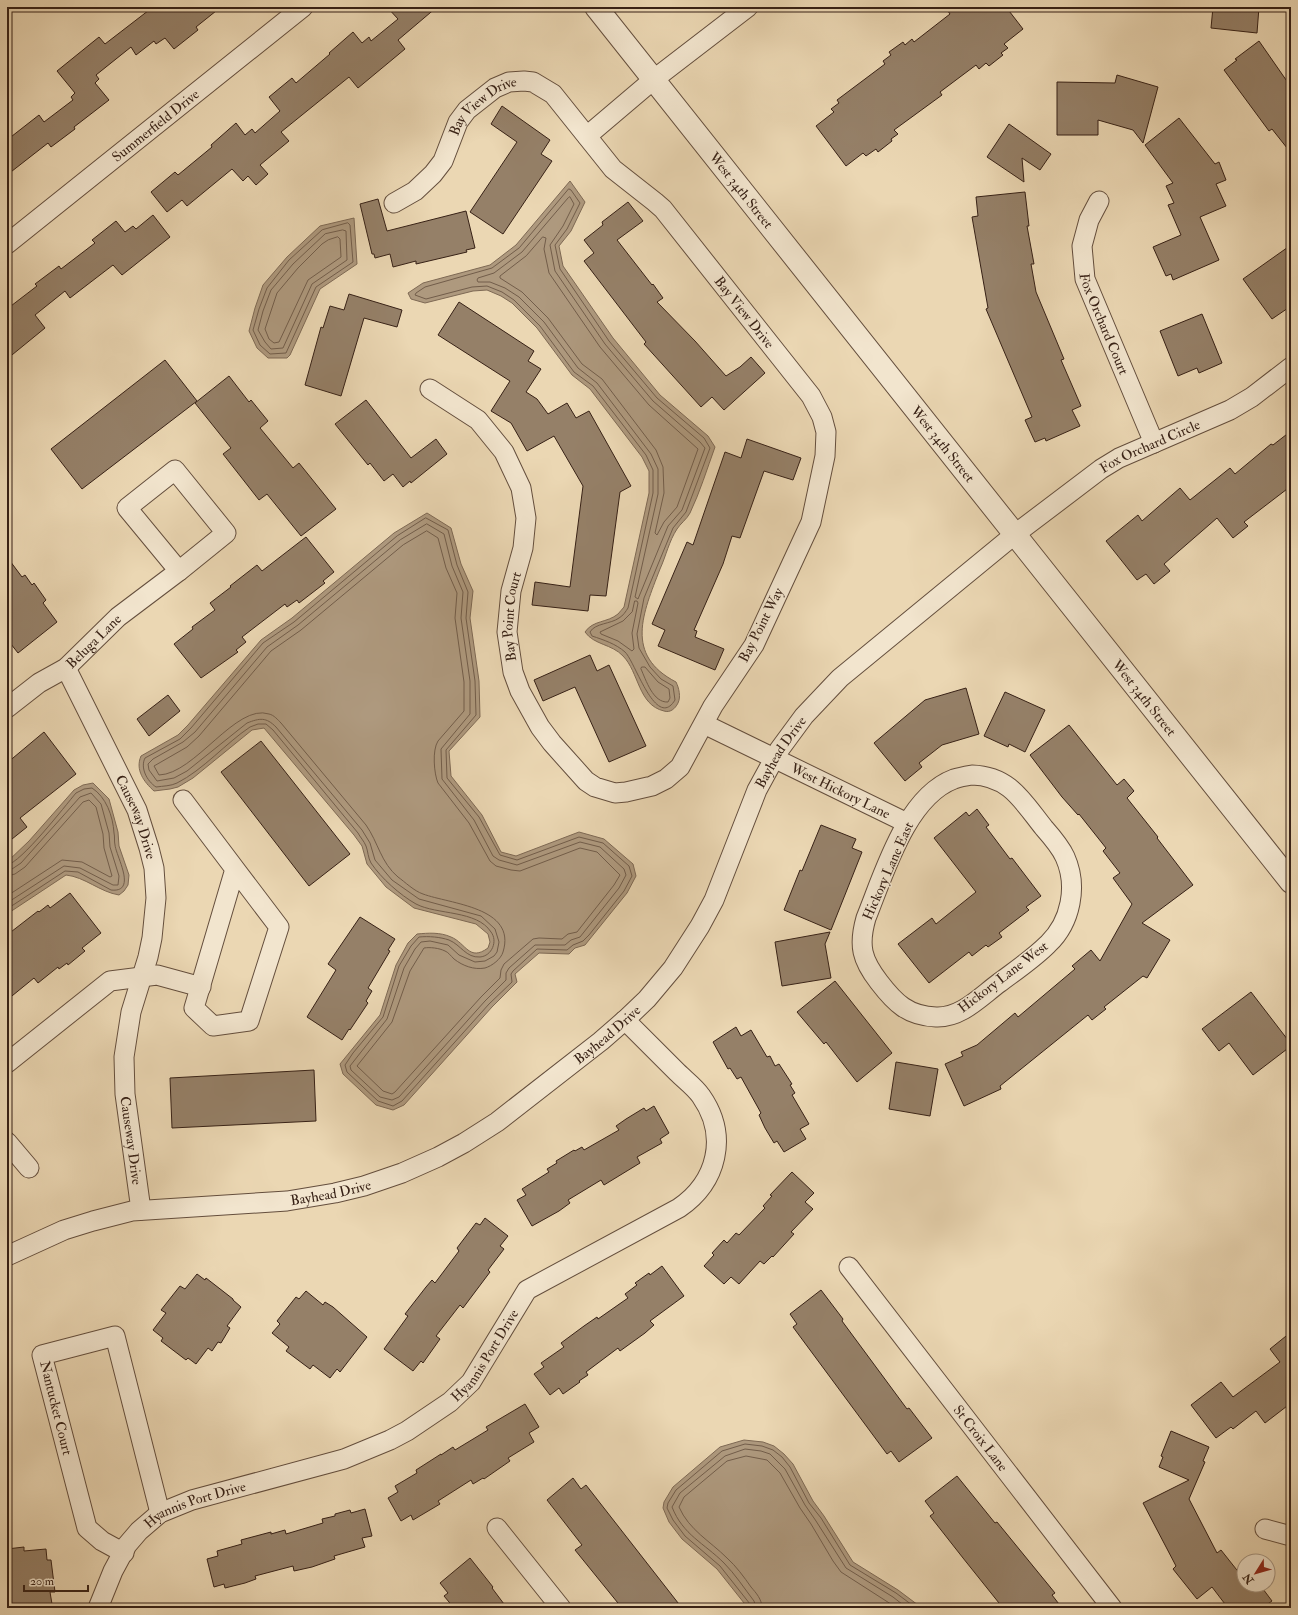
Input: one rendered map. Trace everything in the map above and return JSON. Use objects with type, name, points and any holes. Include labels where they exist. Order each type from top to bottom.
[{"type":"street","name":"Summerfield Drive","points":[[7,244],[303,7]]},
{"type":"street","name":"West 34th Street","points":[[596,7],[1291,882]]},
{"type":"street","points":[[587,136],[653,80],[748,7]]},
{"type":"street","name":"Bay View Drive","points":[[394,203],[415,191],[435,171],[443,161],[456,128],[464,114],[488,92],[505,84],[516,81],[533,82],[553,94],[620,176],[663,209],[811,396],[819,409],[826,432],[825,456],[811,522]]},
{"type":"street","name":"Fox Orchard Court","points":[[1099,201],[1089,220],[1082,246],[1085,279],[1154,443]]},
{"type":"street","name":"Fox Orchard Circle","points":[[1014,535],[1101,469],[1120,458],[1230,410],[1252,396],[1291,366]]},
{"type":"street","name":"Bay Point Court","points":[[430,389],[478,420],[504,452],[521,488],[526,518],[523,548],[511,591],[507,632],[513,672],[520,692],[534,719],[552,743],[586,781],[594,787],[615,793],[626,792],[652,786],[666,779],[675,772],[686,758],[704,724]]},
{"type":"street","name":"Beluga Lane","points":[[7,708],[39,683],[66,668],[118,617],[178,572],[226,533],[175,470],[128,508],[178,572]]},
{"type":"street","name":"Bay Point Way","points":[[704,724],[720,695],[754,645],[811,522]]},
{"type":"street","name":"Bayhead Drive","points":[[7,1256],[64,1230],[93,1221],[141,1210],[278,1202],[316,1197],[364,1186],[402,1173],[458,1147],[497,1122],[601,1041],[647,999],[660,984],[700,926],[714,900],[726,872],[757,790],[774,759],[810,708],[840,678],[1014,535]]},
{"type":"street","name":"Causeway Drive","points":[[66,668],[137,810],[150,848],[154,868],[156,908],[152,938],[131,1012],[124,1076],[141,1210]]},
{"type":"street","name":"West Hickory Lane","points":[[704,724],[907,823]]},
{"type":"street","name":"Hickory Lane East","points":[[889,995],[867,966],[862,942],[862,930],[900,835],[917,809],[939,788],[955,778],[982,775],[1004,783],[1021,798],[1032,812]]},
{"type":"street","points":[[183,800],[280,927],[249,1021],[213,1026],[194,1008],[235,869]]},
{"type":"street","name":"Hickory Lane West","points":[[889,995],[902,1008],[919,1015],[937,1017],[955,1014],[964,1010],[1040,951],[1056,936],[1064,923],[1069,908],[1072,888],[1069,868],[1061,849],[1032,812]]},
{"type":"street","points":[[7,1063],[110,982],[157,975],[201,988]]},
{"type":"street","name":"Hyannis Port Drive","points":[[98,1608],[113,1571],[127,1545],[139,1531],[160,1513],[192,1500],[344,1459],[390,1440],[411,1428],[450,1402],[471,1382],[527,1290],[679,1208],[695,1195],[706,1180],[714,1162],[716,1132],[710,1113],[701,1096],[625,1020]]},
{"type":"street","points":[[7,1142],[28,1168]]},
{"type":"street","name":"St Croix Lane","points":[[850,1267],[1112,1608]]},
{"type":"street","name":"Nantucket Court","points":[[124,1553],[102,1541],[87,1528],[42,1355],[114,1336],[160,1513]]},
{"type":"street","points":[[497,1528],[562,1608]]},
{"type":"street","points":[[1265,1529],[1291,1536]]},
{"type":"water","points":[[570,181],[585,202],[571,231],[559,246],[563,266],[613,338],[660,395],[708,436],[715,447],[690,513],[674,534],[648,601],[644,617],[642,632],[644,646],[649,659],[660,671],[676,682],[679,690],[678,703],[674,709],[670,711],[655,708],[649,702],[628,663],[619,652],[593,640],[585,632],[592,625],[614,617],[624,607],[649,493],[649,471],[642,457],[590,389],[572,375],[537,328],[512,303],[487,290],[473,291],[425,303],[411,299],[408,293],[423,283],[490,265],[516,245]]},
{"type":"water","points":[[354,218],[357,264],[320,289],[290,355],[287,358],[268,358],[257,348],[249,331],[263,285],[287,257],[320,226]]},
{"type":"water","points":[[427,513],[451,528],[461,564],[473,591],[470,618],[479,681],[480,717],[449,751],[451,776],[482,815],[501,852],[516,856],[579,832],[604,839],[633,864],[636,876],[627,893],[585,945],[575,948],[569,954],[539,953],[515,974],[517,982],[492,1007],[404,1105],[393,1110],[376,1105],[343,1074],[340,1064],[380,1015],[396,965],[408,943],[417,934],[434,933],[447,935],[468,950],[476,953],[482,952],[488,948],[490,942],[488,934],[476,924],[414,908],[386,887],[367,864],[362,846],[354,835],[264,728],[252,730],[193,778],[178,787],[154,791],[144,780],[140,771],[139,761],[141,756],[178,735],[261,640],[292,618],[394,533]]},
{"type":"water","points":[[93,783],[109,799],[118,832],[119,846],[129,875],[128,885],[119,895],[105,891],[73,876],[66,875],[7,914],[7,862],[29,841],[74,790],[83,785]]},
{"type":"water","points":[[744,1440],[763,1442],[774,1446],[784,1454],[793,1464],[813,1501],[853,1562],[898,1590],[922,1608],[748,1608],[717,1569],[682,1539],[669,1522],[663,1508],[664,1502],[673,1487],[720,1447]]},
{"type":"building","points":[[153,7],[221,7],[196,27],[198,30],[174,49],[165,38],[156,44],[154,41],[136,55],[131,47],[96,75],[99,79],[95,83],[109,100],[51,147],[48,143],[7,175],[7,140],[39,115],[44,122],[73,100],[71,97],[75,93],[57,71],[99,37],[105,44]]},
{"type":"building","points":[[387,7],[437,7],[398,40],[405,49],[358,88],[349,77],[281,132],[289,141],[260,165],[268,174],[256,185],[248,176],[243,181],[232,169],[187,206],[182,200],[167,212],[151,192],[175,172],[178,175],[212,147],[211,145],[236,123],[245,135],[252,129],[255,133],[280,111],[269,97],[292,78],[296,83],[353,32],[362,43],[369,37],[371,41],[398,19]]},
{"type":"building","points":[[945,7],[1006,7],[1023,29],[1004,44],[1008,48],[1001,53],[1003,55],[989,66],[986,63],[979,69],[976,65],[940,92],[942,95],[894,130],[898,134],[878,152],[876,149],[866,156],[863,153],[846,166],[816,126],[834,112],[831,109],[839,103],[837,100],[885,64],[883,61],[891,55],[889,52],[903,42],[905,45],[912,39],[914,42],[950,14]]},
{"type":"building","points":[[1213,7],[1259,7],[1257,33],[1211,28]]},
{"type":"building","points":[[1259,41],[1291,87],[1291,153],[1272,129],[1269,131],[1224,70],[1237,60],[1235,59]]},
{"type":"building","points":[[1117,75],[1158,87],[1143,143],[1133,130],[1098,120],[1098,135],[1057,135],[1057,82],[1115,83]]},
{"type":"building","points":[[502,106],[550,140],[541,154],[552,161],[503,234],[470,212],[517,142],[491,124]]},
{"type":"building","points":[[1179,118],[1215,164],[1219,162],[1226,180],[1216,184],[1226,206],[1200,217],[1219,260],[1173,280],[1171,274],[1166,276],[1153,247],[1181,235],[1168,205],[1174,203],[1166,186],[1173,183],[1145,145]]},
{"type":"building","points":[[1009,124],[1051,154],[1040,170],[1022,158],[1024,182],[987,157]]},
{"type":"building","points":[[1025,192],[1029,226],[1027,226],[1034,264],[1031,264],[1036,292],[1064,359],[1061,360],[1081,406],[1072,410],[1080,426],[1046,441],[1045,438],[1035,442],[1025,420],[1032,417],[986,309],[988,308],[972,217],[978,216],[976,197]]},
{"type":"building","points":[[378,199],[387,231],[466,211],[475,248],[466,250],[467,252],[416,264],[416,261],[393,267],[390,254],[375,258],[374,254],[372,254],[360,204]]},
{"type":"building","points":[[628,202],[643,221],[617,240],[663,298],[657,302],[726,376],[740,367],[751,357],[765,373],[724,410],[712,397],[701,407],[644,344],[646,342],[584,261],[594,253],[584,240],[603,225],[602,222]]},
{"type":"building","points":[[153,215],[170,237],[122,275],[113,265],[70,298],[65,291],[35,315],[45,328],[7,359],[7,309],[37,286],[35,284],[59,266],[61,269],[95,243],[92,240],[116,221],[125,232],[133,226],[136,229]]},
{"type":"building","points":[[1291,245],[1291,306],[1272,319],[1243,279]]},
{"type":"building","points":[[349,294],[402,310],[397,327],[364,318],[341,396],[305,385],[321,327],[323,328],[330,306],[344,310]]},
{"type":"building","points":[[459,302],[534,351],[528,361],[541,369],[526,392],[537,399],[548,414],[567,403],[576,418],[589,411],[631,486],[620,492],[606,596],[590,595],[588,611],[532,605],[535,582],[570,587],[583,486],[554,436],[527,451],[511,423],[491,411],[510,381],[438,335]]},
{"type":"building","points":[[1202,314],[1222,363],[1199,373],[1197,368],[1178,376],[1160,331]]},
{"type":"building","points":[[165,360],[197,401],[82,489],[51,449]]},
{"type":"building","points":[[229,376],[249,402],[251,400],[268,421],[260,428],[293,468],[299,463],[336,509],[301,536],[267,494],[259,500],[223,454],[231,448],[195,403]]},
{"type":"building","points":[[366,400],[411,458],[436,439],[447,454],[411,483],[410,481],[403,487],[393,474],[384,481],[370,463],[368,465],[335,424]]},
{"type":"building","points":[[1291,431],[1291,486],[1244,522],[1248,526],[1233,538],[1217,518],[1164,564],[1170,571],[1154,584],[1146,574],[1137,580],[1106,541],[1138,515],[1142,521],[1180,488],[1190,500],[1230,468],[1235,474],[1271,444],[1273,445]]},
{"type":"building","points":[[747,439],[801,458],[793,480],[764,471],[740,538],[732,536],[723,564],[694,630],[697,631],[695,637],[724,649],[715,670],[658,646],[665,630],[652,624],[687,542],[693,545],[725,452],[741,458]]},
{"type":"building","points":[[306,537],[334,572],[323,581],[325,583],[299,603],[297,600],[287,607],[285,604],[242,637],[246,642],[236,650],[238,652],[201,678],[174,644],[193,629],[192,627],[215,610],[210,603],[231,587],[230,586],[257,565],[262,571]]},
{"type":"building","points":[[7,557],[22,577],[25,575],[32,585],[34,583],[46,600],[43,603],[57,622],[18,653],[7,639]]},
{"type":"building","points":[[590,655],[597,671],[609,665],[646,746],[609,762],[575,687],[543,701],[534,680]]},
{"type":"building","points":[[966,688],[979,734],[942,745],[919,763],[922,767],[905,781],[874,743],[925,700]]},
{"type":"building","points":[[1005,692],[1045,710],[1025,752],[1009,744],[1008,747],[984,736]]},
{"type":"building","points":[[168,695],[180,711],[149,736],[137,719]]},
{"type":"building","points":[[1069,725],[1117,785],[1124,779],[1134,791],[1127,798],[1193,885],[1142,923],[1170,940],[1147,978],[1143,976],[1104,1007],[1106,1009],[1092,1020],[1088,1015],[1000,1086],[1001,1089],[964,1106],[945,1064],[963,1056],[961,1052],[977,1045],[1015,1013],[1018,1017],[1075,969],[1072,966],[1091,950],[1100,961],[1132,904],[1113,878],[1120,873],[1103,851],[1106,848],[1079,814],[1078,815],[1062,797],[1030,755]]},
{"type":"building","points":[[44,732],[76,774],[20,818],[27,827],[7,843],[7,763]]},
{"type":"building","points":[[261,741],[350,854],[309,886],[221,772]]},
{"type":"building","points":[[977,809],[989,825],[986,827],[1041,896],[1026,907],[1029,910],[999,933],[1002,937],[988,947],[986,945],[972,956],[969,952],[929,983],[898,944],[932,918],[936,924],[976,892],[934,838],[966,812],[969,816]]},
{"type":"building","points":[[821,825],[856,839],[852,848],[862,852],[831,930],[784,910],[800,870],[802,871]]},
{"type":"building","points":[[70,893],[101,933],[82,948],[85,951],[68,965],[67,963],[59,969],[58,967],[38,983],[34,978],[7,1000],[7,935],[38,911],[39,912],[48,905],[50,908]]},
{"type":"building","points":[[360,917],[395,939],[388,950],[390,951],[368,988],[372,991],[366,1001],[368,1003],[342,1040],[307,1017],[336,970],[328,964]]},
{"type":"building","points":[[830,932],[825,944],[831,978],[782,986],[775,942]]},
{"type":"building","points":[[835,981],[892,1053],[857,1082],[826,1042],[824,1044],[797,1012]]},
{"type":"building","points":[[1251,992],[1291,1044],[1291,1046],[1253,1075],[1229,1043],[1219,1051],[1202,1029]]},
{"type":"building","points":[[736,1027],[741,1036],[751,1030],[767,1057],[770,1056],[775,1066],[779,1064],[792,1084],[790,1085],[795,1093],[792,1095],[809,1124],[800,1129],[806,1139],[784,1152],[777,1141],[774,1143],[765,1128],[759,1115],[761,1113],[741,1077],[737,1079],[730,1068],[728,1069],[713,1042]]},
{"type":"building","points":[[896,1062],[938,1069],[930,1116],[889,1109]]},
{"type":"building","points":[[314,1070],[316,1121],[172,1128],[170,1078]]},
{"type":"building","points":[[654,1106],[669,1133],[660,1139],[662,1143],[637,1157],[640,1163],[604,1185],[601,1180],[568,1200],[570,1203],[559,1211],[532,1226],[517,1200],[526,1195],[522,1189],[549,1172],[547,1169],[557,1163],[556,1161],[574,1150],[575,1151],[582,1147],[584,1150],[619,1130],[616,1126],[626,1119],[644,1108],[646,1111]]},
{"type":"building","points":[[792,1172],[814,1193],[805,1202],[813,1209],[791,1232],[794,1234],[773,1257],[772,1256],[764,1264],[760,1261],[739,1284],[731,1277],[724,1284],[704,1266],[714,1255],[712,1253],[724,1240],[727,1243],[736,1233],[739,1235],[765,1208],[763,1206],[772,1196],[770,1195]]},
{"type":"building","points":[[485,1218],[508,1236],[500,1246],[504,1249],[488,1270],[490,1272],[463,1308],[460,1305],[436,1336],[440,1339],[423,1363],[421,1361],[413,1371],[384,1349],[408,1316],[405,1314],[432,1280],[435,1283],[459,1251],[457,1248],[476,1223],[480,1225]]},
{"type":"building","points":[[662,1266],[684,1296],[650,1321],[654,1325],[645,1333],[620,1351],[618,1348],[586,1372],[588,1375],[579,1381],[580,1382],[563,1394],[559,1388],[550,1395],[534,1374],[544,1367],[541,1363],[564,1347],[561,1343],[597,1317],[598,1319],[628,1298],[625,1294],[637,1285],[635,1283],[649,1273],[650,1275]]},
{"type":"building","points":[[197,1274],[205,1280],[206,1278],[241,1307],[227,1326],[230,1328],[221,1343],[218,1342],[212,1351],[208,1348],[196,1364],[188,1358],[186,1360],[161,1341],[163,1338],[153,1330],[166,1313],[161,1310],[180,1286],[185,1289]]},
{"type":"building","points":[[821,1290],[907,1409],[909,1408],[932,1438],[899,1462],[891,1451],[887,1454],[793,1327],[797,1324],[790,1314]]},
{"type":"building","points":[[306,1291],[323,1305],[325,1302],[333,1307],[367,1337],[340,1372],[337,1369],[330,1378],[313,1365],[310,1369],[286,1351],[289,1347],[272,1333],[280,1324],[277,1321],[296,1297],[299,1299]]},
{"type":"building","points":[[1291,1332],[1291,1403],[1265,1423],[1256,1411],[1233,1429],[1231,1427],[1216,1438],[1191,1405],[1221,1382],[1233,1397],[1280,1362],[1270,1349]]},
{"type":"building","points":[[525,1404],[539,1427],[529,1433],[534,1442],[508,1458],[510,1461],[484,1479],[483,1478],[473,1484],[471,1480],[438,1501],[440,1504],[413,1520],[411,1515],[401,1521],[388,1498],[398,1492],[395,1486],[417,1473],[416,1470],[441,1454],[453,1447],[455,1450],[488,1430],[486,1427]]},
{"type":"building","points":[[1171,1431],[1209,1447],[1203,1461],[1205,1462],[1189,1499],[1217,1553],[1221,1550],[1236,1569],[1236,1593],[1266,1593],[1272,1601],[1262,1608],[1228,1608],[1212,1587],[1197,1599],[1173,1569],[1176,1566],[1143,1503],[1189,1480],[1159,1467],[1163,1457],[1161,1456]]},
{"type":"building","points":[[957,1476],[1055,1593],[1052,1595],[1062,1608],[1003,1608],[963,1558],[930,1516],[934,1513],[925,1501]]},
{"type":"building","points":[[573,1478],[581,1489],[586,1485],[682,1608],[622,1608],[575,1550],[582,1545],[547,1500]]},
{"type":"building","points":[[365,1509],[372,1536],[362,1538],[365,1547],[334,1556],[335,1559],[312,1567],[294,1571],[293,1566],[255,1576],[256,1579],[245,1583],[225,1588],[224,1584],[214,1587],[207,1559],[218,1556],[217,1551],[242,1544],[241,1540],[285,1530],[286,1534],[323,1523],[322,1519],[335,1516],[335,1514],[350,1510],[351,1513]]},
{"type":"building","points":[[24,1547],[24,1551],[46,1549],[47,1560],[51,1560],[55,1592],[50,1592],[52,1604],[29,1606],[29,1608],[7,1608],[7,1549]]},
{"type":"building","points":[[470,1558],[493,1587],[492,1588],[507,1608],[454,1608],[444,1596],[448,1593],[440,1583]]}]
